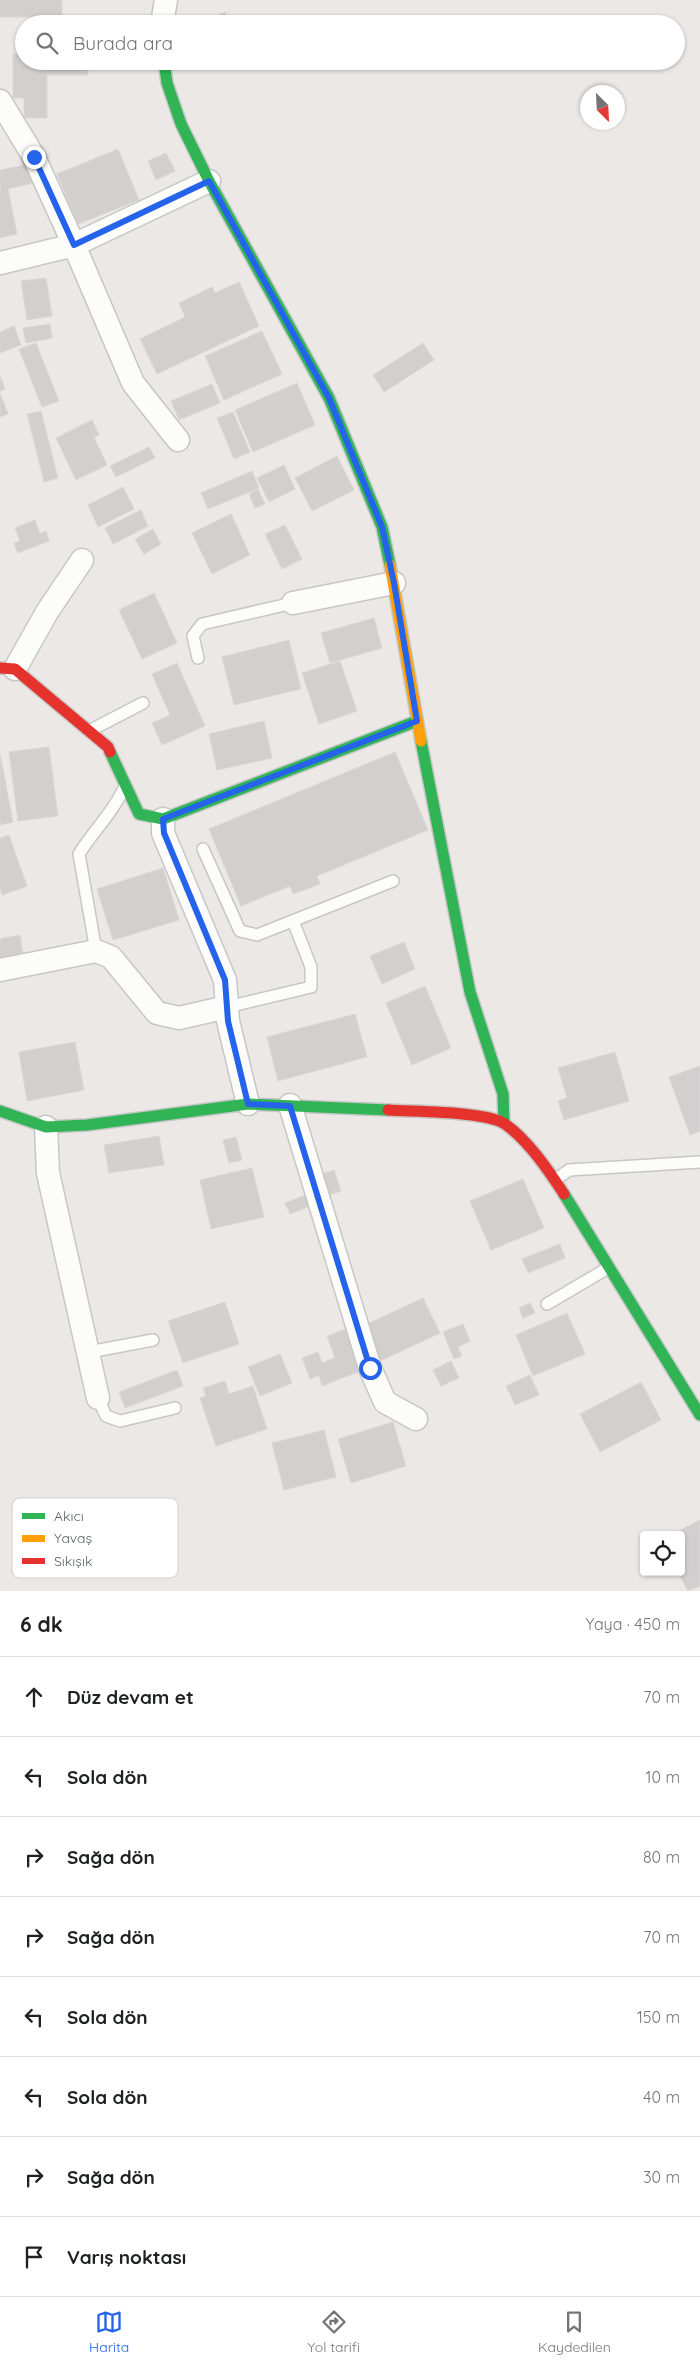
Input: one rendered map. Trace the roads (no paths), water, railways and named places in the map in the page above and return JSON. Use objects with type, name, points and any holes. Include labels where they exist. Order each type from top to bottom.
[{"type":"street","points":[[164,15],[166,0]]},
{"type":"street","points":[[165,70],[167,83],[181,124],[209,181],[329,398],[382,527],[394,583],[417,721],[470,992],[503,1094],[504,1123]]},
{"type":"street","points":[[0,101],[34,157],[74,245],[132,383],[178,440]]},
{"type":"street","points":[[0,263],[74,245],[209,181]]},
{"type":"street","points":[[82,560],[8,668],[108,747],[139,814],[163,819],[417,721]]},
{"type":"street","points":[[293,603],[394,583]]},
{"type":"street","points":[[163,819],[164,833],[225,980],[228,1021],[248,1104]]},
{"type":"street","points":[[0,970],[96,952],[111,957],[157,1013],[180,1018],[227,1007]]},
{"type":"street","points":[[0,1111],[46,1127],[87,1125],[248,1104],[468,1114],[504,1123],[536,1156],[554,1180],[700,1415]]},
{"type":"street","points":[[290,1106],[370,1368],[385,1402],[416,1419]]},
{"type":"street","points":[[46,1127],[48,1173],[98,1398]]},
{"type":"lane","points":[[198,658],[194,636],[202,624],[293,603]]},
{"type":"lane","points":[[90,731],[143,703]]},
{"type":"lane","points":[[96,952],[79,854],[90,836],[116,806],[125,786]]},
{"type":"lane","points":[[203,849],[240,930],[257,934],[394,881]]},
{"type":"lane","points":[[227,1007],[311,987],[311,967],[293,921]]},
{"type":"lane","points":[[554,1180],[569,1170],[700,1162]]},
{"type":"lane","points":[[547,1304],[608,1268]]},
{"type":"lane","points":[[89,1352],[153,1340]]},
{"type":"lane","points":[[98,1398],[106,1416],[120,1421],[175,1408]]}]
